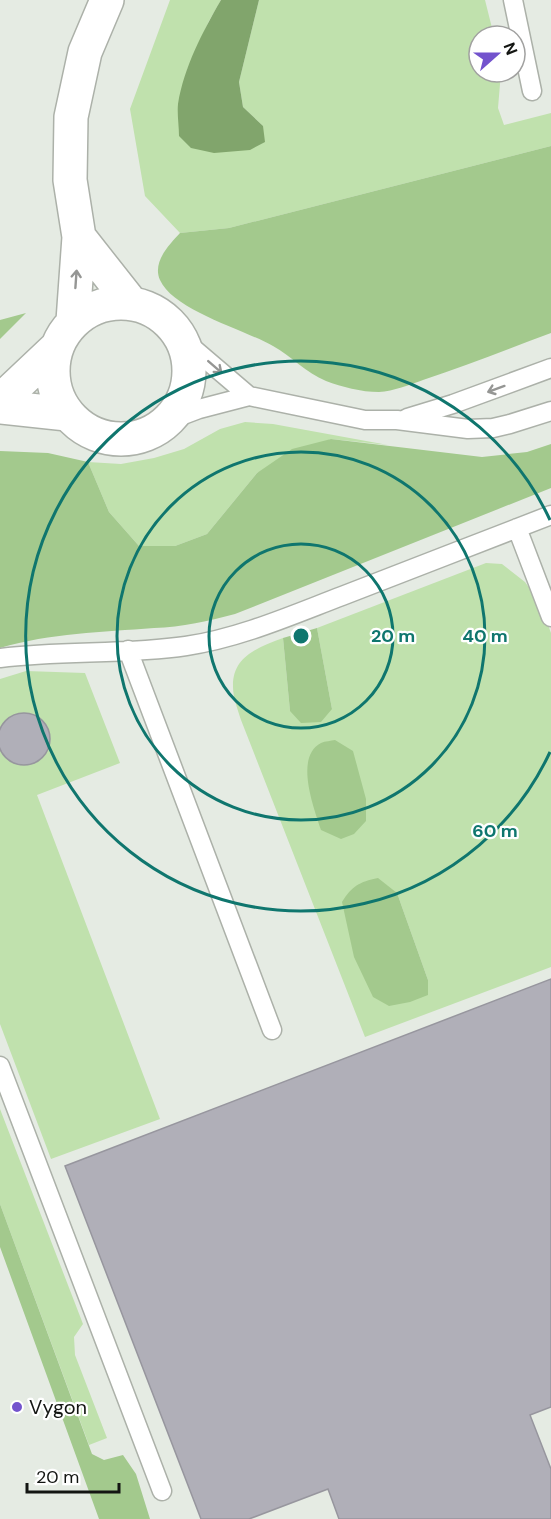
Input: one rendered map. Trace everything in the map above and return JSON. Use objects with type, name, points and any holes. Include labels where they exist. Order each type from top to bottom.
[{"type":"street","points":[[73,321],[79,237],[70,180],[71,117],[85,52],[107,0]]},
{"type":"street","points":[[79,237],[131,303]]},
{"type":"street","points":[[110,303],[131,303],[151,309],[168,321],[181,338],[188,359],[189,381],[182,402],[170,420],[154,431],[136,438],[117,440],[98,436],[81,428],[67,414],[56,394],[52,372],[55,350],[62,334],[73,321],[90,309],[110,303]]},
{"type":"street","points":[[0,401],[55,350]]},
{"type":"street","points":[[0,407],[67,414]]},
{"type":"lane","points":[[513,0],[532,91]]},
{"type":"lane","points":[[181,338],[249,396]]},
{"type":"lane","points":[[397,420],[445,407],[551,368]]},
{"type":"lane","points":[[170,420],[199,409],[249,396],[365,420],[397,420],[451,428],[481,429],[510,424],[551,411]]},
{"type":"lane","points":[[0,658],[41,653],[187,646],[234,634],[292,615],[551,515]]},
{"type":"lane","points":[[517,528],[551,616]]},
{"type":"lane","points":[[128,650],[273,1030]]},
{"type":"lane","points":[[0,1066],[162,1491]]},
{"type":"shaded area","points":[[170,0],[221,0],[187,70],[263,126],[243,107],[239,82],[259,0],[485,0],[491,24],[467,24],[467,84],[500,84],[498,108],[504,125],[551,113],[551,146],[229,228],[180,233],[145,196],[130,109]]},
{"type":"shaded area","points":[[221,0],[259,0],[239,82],[243,107],[263,126],[265,142],[250,150],[214,153],[191,148],[179,136],[178,108],[189,63]]},
{"type":"shaded area","points":[[551,146],[551,333],[407,386],[372,392],[326,381],[312,374],[273,346],[179,301],[167,291],[160,280],[158,267],[160,260],[180,233],[229,228]]},
{"type":"shaded area","points":[[26,313],[0,339],[0,320]]},
{"type":"shaded area","points":[[245,422],[273,424],[388,445],[331,439],[257,473],[207,534],[175,546],[139,546],[109,512],[88,462],[121,464],[154,458],[184,449],[220,429]]},
{"type":"shaded area","points":[[331,439],[482,457],[527,452],[551,444],[551,488],[235,614],[185,625],[57,636],[0,648],[0,451],[48,453],[88,462],[109,512],[139,546],[175,546],[207,534],[257,473],[292,449]]},
{"type":"shaded area","points":[[486,563],[502,564],[525,582],[540,603],[551,633],[551,967],[365,1037],[241,720],[233,691],[234,676],[242,660],[256,649],[283,638],[290,711],[332,709],[317,628]],"holes":[[[397,893],[428,980],[428,995]]]},
{"type":"shaded area","points":[[317,628],[332,709],[321,722],[301,723],[290,711],[283,638]]},
{"type":"shaded area","points":[[26,671],[85,673],[120,763],[37,795],[160,1119],[51,1159],[0,1024],[0,679]]},
{"type":"shaded area","points":[[335,740],[353,751],[366,799],[366,821],[354,834],[341,839],[321,830],[308,784],[307,771],[313,750],[321,743]]},
{"type":"shaded area","points":[[378,878],[397,893],[428,980],[428,995],[410,1002],[389,1006],[373,997],[354,957],[342,902],[357,886]]},
{"type":"shaded area","points":[[0,1109],[83,1324],[74,1337],[75,1355],[107,1438],[89,1445],[0,1204]]},
{"type":"shaded area","points":[[0,1204],[92,1454],[104,1460],[123,1455],[136,1474],[150,1519],[99,1519],[0,1247]]},
{"type":"building","points":[[19,713],[29,713],[38,717],[46,725],[50,739],[46,753],[38,761],[29,765],[19,765],[10,761],[2,753],[-2,744],[-2,734],[2,725],[10,717]]},
{"type":"building","points":[[551,979],[551,1407],[530,1415],[551,1469],[551,1519],[339,1519],[328,1489],[249,1519],[201,1519],[65,1166]]},
{"type":"place","name":"Vygon","points":[[17,1407]]}]
